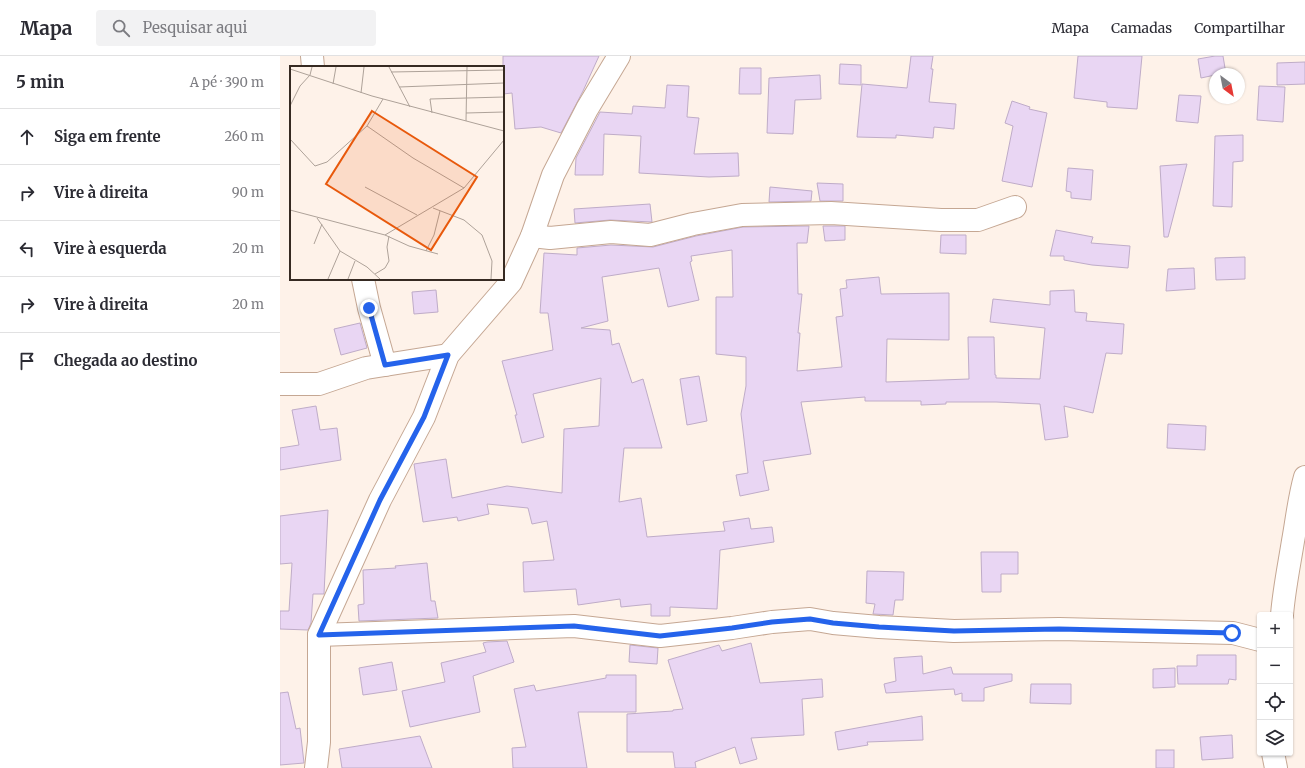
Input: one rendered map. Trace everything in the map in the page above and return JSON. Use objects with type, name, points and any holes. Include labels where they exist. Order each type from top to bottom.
[{"type":"street","points":[[312,56],[313,66]]},
{"type":"street","points":[[316,768],[319,742],[319,635],[380,500],[424,417],[448,355],[511,282],[532,236],[553,175],[587,109],[619,56]]},
{"type":"street","points":[[532,236],[550,238],[610,232],[650,235],[693,224],[742,216],[831,213],[941,220],[978,220],[1015,207]]},
{"type":"street","points":[[363,280],[369,308],[385,365]]},
{"type":"street","points":[[280,384],[319,384],[366,368],[448,355]]},
{"type":"street","points":[[1282,612],[1284,588],[1299,500],[1305,477]]},
{"type":"street","points":[[319,635],[574,626],[660,636],[772,622],[810,619],[833,623],[879,627],[954,631],[1059,629],[1232,633],[1257,639]]},
{"type":"street","points":[[1274,756],[1276,768]]},
{"type":"building","points":[[503,56],[599,56],[561,133],[541,127],[515,129],[512,93],[504,94]]},
{"type":"building","points":[[911,56],[933,56],[929,102],[956,104],[954,129],[934,127],[933,138],[896,135],[896,138],[857,137],[862,84],[907,88]]},
{"type":"building","points":[[1078,56],[1142,56],[1137,109],[1107,107],[1107,102],[1074,98]]},
{"type":"building","points":[[1223,56],[1225,68],[1209,68],[1209,76],[1201,78],[1198,59]]},
{"type":"building","points":[[1305,62],[1305,84],[1277,85],[1277,63]]},
{"type":"building","points":[[840,64],[861,65],[861,85],[839,84]]},
{"type":"building","points":[[740,68],[761,68],[761,94],[739,94]]},
{"type":"building","points":[[820,75],[821,99],[795,100],[793,134],[767,133],[769,78]]},
{"type":"building","points":[[667,85],[689,86],[687,117],[699,118],[694,154],[738,153],[739,176],[709,177],[639,173],[641,136],[604,134],[603,175],[575,175],[576,158],[600,112],[632,114],[633,106],[665,108]]},
{"type":"building","points":[[1259,86],[1285,87],[1283,122],[1257,120]]},
{"type":"building","points":[[1179,95],[1201,96],[1198,123],[1176,121]]},
{"type":"building","points":[[1012,101],[1030,107],[1029,109],[1047,113],[1032,187],[1002,181],[1013,126],[1005,123]]},
{"type":"building","points":[[1243,135],[1243,161],[1233,162],[1232,207],[1213,206],[1215,136]]},
{"type":"building","points":[[1187,164],[1168,237],[1164,237],[1160,166]]},
{"type":"building","points":[[1068,168],[1093,170],[1091,200],[1071,198],[1071,192],[1066,191]]},
{"type":"building","points":[[817,183],[843,184],[843,201],[820,201]]},
{"type":"building","points":[[770,187],[812,191],[811,201],[769,202]]},
{"type":"building","points":[[650,204],[652,222],[610,220],[575,223],[574,209]]},
{"type":"building","points":[[809,226],[807,243],[797,243],[798,294],[802,294],[798,333],[800,333],[797,371],[842,367],[836,317],[843,316],[840,289],[847,288],[846,280],[879,277],[881,294],[949,293],[949,340],[887,339],[886,382],[969,379],[968,337],[994,337],[996,378],[1040,379],[1045,328],[990,322],[993,299],[1050,305],[1050,291],[1074,290],[1075,312],[1087,313],[1086,321],[1124,324],[1122,354],[1106,353],[1093,413],[1064,406],[1068,437],[1045,440],[1040,404],[946,402],[946,404],[921,405],[921,401],[865,401],[865,397],[801,402],[811,454],[763,461],[769,490],[740,496],[736,475],[748,473],[741,414],[746,386],[746,357],[716,354],[716,297],[733,297],[732,250],[691,256],[692,261],[690,262],[699,300],[668,307],[659,268],[602,277],[608,321],[581,328],[610,330],[612,345],[619,343],[632,383],[643,379],[662,448],[624,448],[619,502],[641,498],[647,537],[725,531],[723,522],[749,518],[751,529],[772,527],[774,542],[720,550],[717,609],[670,607],[670,616],[651,616],[651,604],[621,607],[620,599],[578,605],[576,589],[524,592],[523,562],[554,560],[547,521],[532,524],[528,508],[487,504],[489,514],[458,521],[457,517],[423,522],[414,464],[446,459],[452,498],[507,486],[562,493],[564,429],[599,426],[601,378],[533,394],[544,437],[522,443],[515,415],[517,415],[502,361],[553,350],[548,313],[540,313],[544,253],[577,255],[577,248],[611,245],[653,247],[696,236],[743,227]]},
{"type":"building","points":[[823,226],[845,226],[845,240],[825,241]]},
{"type":"building","points":[[1056,230],[1093,237],[1091,243],[1130,246],[1128,268],[1092,265],[1064,260],[1064,256],[1050,256]]},
{"type":"building","points":[[941,235],[966,235],[966,254],[940,253]]},
{"type":"building","points":[[1245,257],[1245,279],[1216,280],[1215,258]]},
{"type":"building","points":[[1194,268],[1195,289],[1166,291],[1168,269]]},
{"type":"building","points":[[436,290],[438,312],[414,314],[412,292]]},
{"type":"building","points":[[360,323],[367,348],[341,355],[334,329]]},
{"type":"building","points":[[699,376],[707,421],[687,425],[680,379]]},
{"type":"building","points":[[316,406],[320,430],[337,428],[341,460],[280,470],[280,448],[299,445],[292,410]]},
{"type":"building","points":[[1168,424],[1206,426],[1205,450],[1167,448]]},
{"type":"building","points":[[328,510],[324,594],[313,594],[311,623],[308,630],[280,629],[280,611],[289,611],[292,563],[280,564],[280,516]]},
{"type":"building","points":[[981,552],[1018,552],[1018,574],[1001,574],[1001,592],[982,592]]},
{"type":"building","points":[[427,563],[431,601],[435,601],[438,618],[359,621],[358,605],[364,604],[363,570],[396,568],[395,566]]},
{"type":"building","points":[[867,571],[904,572],[903,600],[895,600],[893,615],[873,614],[875,604],[866,603]]},
{"type":"building","points":[[507,641],[514,662],[473,676],[480,712],[410,727],[402,691],[445,682],[441,663],[486,652],[483,643]]},
{"type":"building","points":[[751,643],[760,683],[822,679],[823,697],[802,699],[804,735],[751,738],[757,759],[740,764],[735,747],[695,762],[696,768],[675,768],[673,752],[627,752],[627,714],[683,709],[668,660],[719,645],[722,651]]},
{"type":"building","points":[[630,645],[658,648],[657,664],[629,662]]},
{"type":"building","points":[[1197,655],[1236,655],[1236,680],[1229,679],[1228,684],[1178,684],[1177,666],[1197,666]]},
{"type":"building","points":[[922,656],[923,674],[951,667],[953,674],[1012,674],[1012,681],[984,688],[984,701],[962,701],[962,693],[955,695],[954,689],[886,693],[884,684],[896,681],[894,658]]},
{"type":"building","points":[[392,662],[397,690],[363,695],[359,668]]},
{"type":"building","points":[[1175,668],[1175,687],[1153,688],[1153,669]]},
{"type":"building","points":[[606,675],[636,675],[636,712],[578,712],[587,768],[513,768],[512,748],[526,747],[514,689],[534,685],[536,691],[606,678]]},
{"type":"building","points":[[1031,684],[1071,684],[1071,704],[1030,703]]},
{"type":"building","points":[[288,692],[296,729],[300,728],[304,763],[280,765],[280,693]]},
{"type":"building","points":[[922,716],[923,740],[867,742],[868,745],[838,750],[835,732]]},
{"type":"building","points":[[1232,735],[1233,758],[1202,760],[1200,737]]},
{"type":"building","points":[[420,736],[432,768],[342,768],[339,749]]},
{"type":"building","points":[[1156,750],[1174,750],[1174,768],[1156,768]]},
{"type":"route","points":[[369,308],[385,365],[448,355],[424,417],[380,500],[319,635],[574,626],[660,636],[772,622],[810,619],[833,623],[879,627],[954,631],[1059,629],[1232,633]]}]
